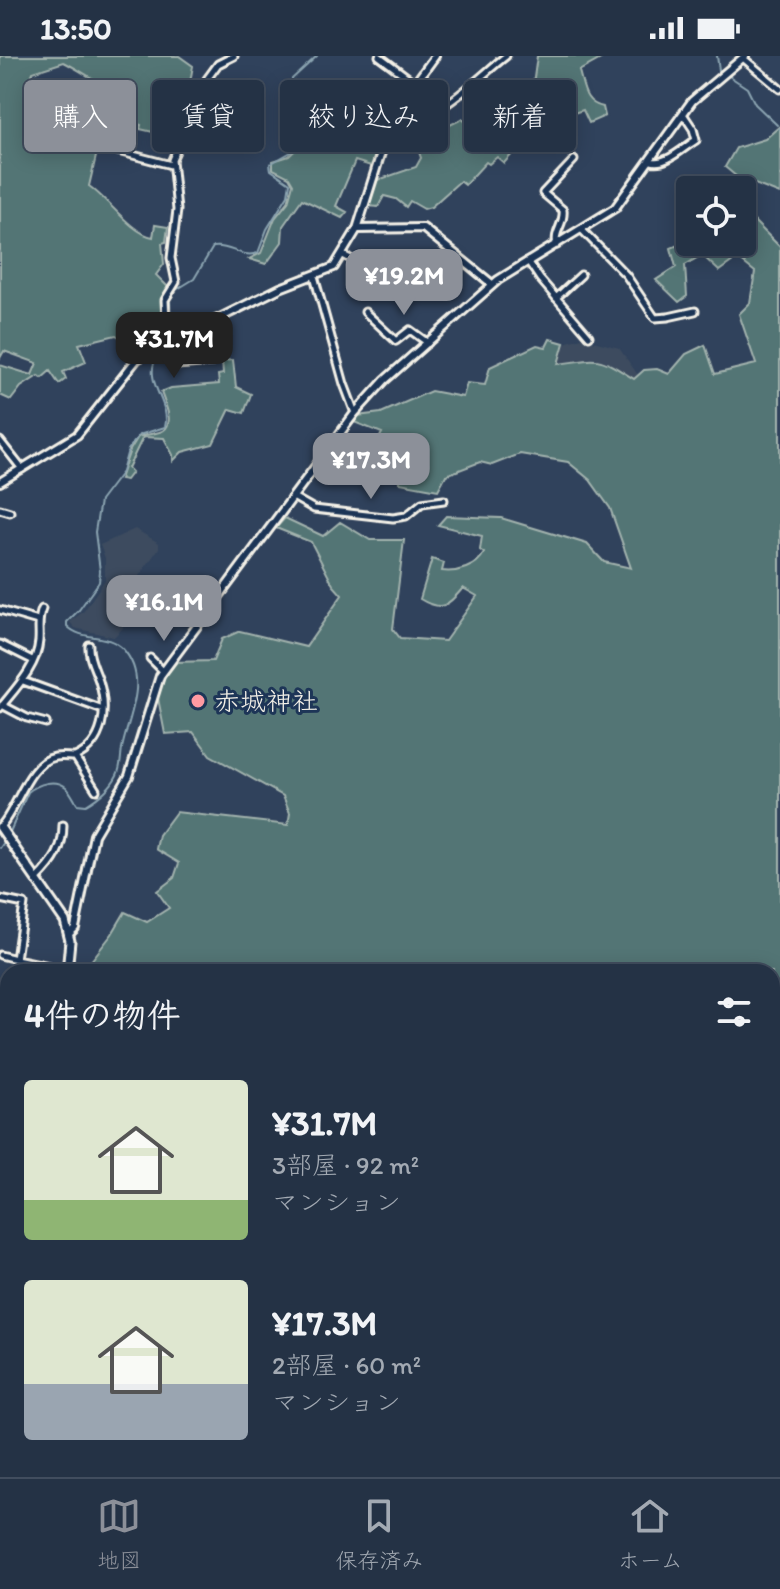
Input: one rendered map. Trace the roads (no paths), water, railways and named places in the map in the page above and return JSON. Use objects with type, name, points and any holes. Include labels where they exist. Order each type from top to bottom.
[{"type":"main road","points":[[4,832],[59,910],[69,934],[67,964]]},
{"type":"street","points":[[213,362],[177,365],[171,341],[165,304],[176,282],[171,249],[177,204],[171,165],[207,79],[218,64],[234,56]]},
{"type":"street","points":[[379,56],[411,80]]},
{"type":"street","points":[[417,80],[435,56]]},
{"type":"street","points":[[448,104],[506,56]]},
{"type":"street","points":[[69,934],[75,928],[94,835],[129,776],[156,684],[163,671],[355,413],[379,386],[492,284],[582,230],[620,203],[705,87],[744,57],[780,89]]},
{"type":"street","points":[[651,161],[662,162],[696,140],[683,114]]},
{"type":"street","points":[[121,152],[171,165]]},
{"type":"street","points":[[0,482],[77,435],[132,362],[280,288],[334,267],[357,229],[381,152]]},
{"type":"street","points":[[557,245],[556,235],[564,222],[563,210],[543,193],[574,160]]},
{"type":"street","points":[[357,229],[423,228],[492,284]]},
{"type":"street","points":[[582,230],[626,275],[655,318],[695,311]]},
{"type":"street","points":[[343,255],[362,265]]},
{"type":"street","points":[[528,261],[589,336]]},
{"type":"street","points":[[556,298],[581,275]]},
{"type":"street","points":[[314,276],[355,413]]},
{"type":"street","points":[[365,312],[396,341],[410,330],[428,343]]},
{"type":"street","points":[[0,441],[22,469]]},
{"type":"street","points":[[293,497],[314,509],[393,518],[406,516],[422,503],[444,500]]},
{"type":"street","points":[[0,509],[10,512]]},
{"type":"street","points":[[42,609],[38,621],[39,641],[32,660],[23,681],[1,707],[46,723]]},
{"type":"street","points":[[0,610],[38,621]]},
{"type":"street","points":[[184,612],[199,622]]},
{"type":"street","points":[[0,644],[32,660]]},
{"type":"street","points":[[4,832],[18,796],[42,763],[56,757],[75,757],[96,741],[103,710],[102,693],[89,645]]},
{"type":"street","points":[[150,658],[163,671]]},
{"type":"street","points":[[23,681],[103,710]]},
{"type":"street","points":[[75,757],[96,790]]},
{"type":"street","points":[[37,879],[51,865],[63,844],[63,825]]},
{"type":"street","points":[[0,899],[24,904],[16,959]]},
{"type":"street","points":[[0,955],[37,964]]},
{"type":"waterway","points":[[171,337],[170,299],[176,290],[194,279],[213,247],[246,254],[258,253],[267,229],[288,195],[290,183],[271,170],[270,164],[291,152],[317,127],[312,98],[302,91],[291,89],[292,79],[317,56]]},
{"type":"waterway","points":[[717,56],[719,70]]},
{"type":"waterway","points":[[729,76],[747,88],[755,104],[777,125]]},
{"type":"waterway","points":[[9,834],[32,789],[47,783],[62,784],[77,804],[86,805],[108,788],[119,771],[135,696],[135,672],[131,660],[117,644],[73,631],[67,622],[99,582],[95,532],[100,501],[122,472],[128,450],[139,435],[165,427],[165,411],[153,371],[155,361],[167,348]]},
{"type":"waterway","points":[[0,848],[6,839]]},
{"type":"place","name":"赤城神社","points":[[198,701]]}]
